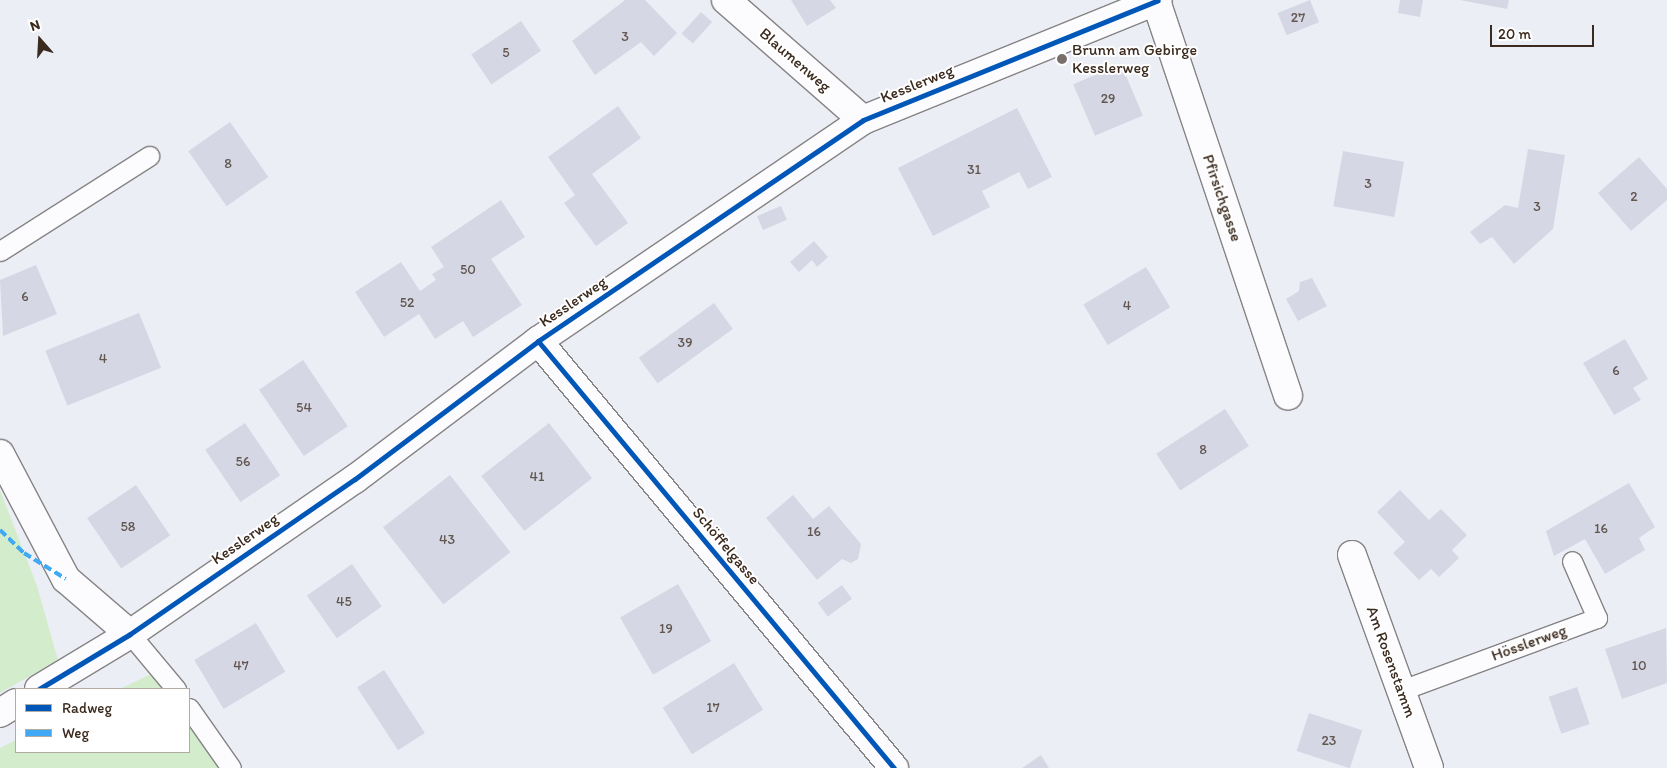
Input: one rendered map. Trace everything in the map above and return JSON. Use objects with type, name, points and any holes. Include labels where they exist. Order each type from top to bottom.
[{"type":"street","name":"Blaumenweg","points":[[726,0],[863,120]]},
{"type":"street","name":"Kesslerweg","points":[[41,688],[130,634],[355,479],[538,341],[863,120],[1157,0]]},
{"type":"street","name":"Pfirsichgasse","points":[[1157,0],[1288,396]]},
{"type":"street","name":"Schöffelgasse","points":[[538,341],[894,768]]},
{"type":"street","points":[[0,454],[66,579],[130,634]]},
{"type":"street","name":"Am Rosenstamm","points":[[1352,556],[1429,768]]},
{"type":"street","points":[[0,713],[15,704]]},
{"type":"lane","points":[[0,251],[149,156]]},
{"type":"lane","name":"Hösslerweg","points":[[1402,690],[1597,618],[1572,561]]},
{"type":"lane","points":[[130,634],[175,688]]},
{"type":"lane","points":[[190,709],[231,768]]},
{"type":"green space","points":[[0,490],[37,586],[58,660],[0,693]]},
{"type":"green space","points":[[155,672],[165,688],[122,688]]},
{"type":"green space","points":[[190,725],[218,768],[0,768],[0,748],[15,740],[15,753],[190,753]]},
{"type":"building","points":[[625,0],[645,0],[677,33],[654,56],[641,42],[595,75],[572,41]]},
{"type":"building","points":[[791,0],[830,0],[836,8],[807,26]]},
{"type":"building","points":[[1310,0],[1319,22],[1287,35],[1278,13]]},
{"type":"building","points":[[1400,0],[1423,0],[1420,17],[1398,13]]},
{"type":"building","points":[[1460,0],[1509,0],[1507,9]]},
{"type":"building","points":[[701,12],[712,22],[693,44],[682,34]]},
{"type":"building","points":[[521,21],[541,51],[491,84],[471,55]]},
{"type":"building","points":[[1121,64],[1143,116],[1095,136],[1073,84]]},
{"type":"building","points":[[618,106],[641,138],[592,174],[628,223],[596,246],[564,203],[575,195],[548,157]]},
{"type":"building","points":[[1017,108],[1052,177],[1028,189],[1019,172],[982,191],[990,207],[933,236],[898,168]]},
{"type":"building","points":[[230,122],[268,177],[227,206],[188,151]]},
{"type":"building","points":[[1528,149],[1565,155],[1553,229],[1514,264],[1492,237],[1480,244],[1470,232],[1505,205],[1518,208]]},
{"type":"building","points":[[1343,151],[1404,162],[1394,217],[1333,206]]},
{"type":"building","points":[[1639,157],[1667,189],[1667,200],[1631,231],[1598,193]]},
{"type":"building","points":[[501,200],[525,237],[491,259],[522,305],[473,337],[463,321],[435,339],[419,314],[384,337],[355,292],[401,262],[420,291],[436,280],[432,274],[444,267],[431,247]]},
{"type":"building","points":[[781,206],[787,220],[763,230],[757,216]]},
{"type":"building","points":[[814,241],[828,257],[817,267],[812,260],[799,272],[790,262]]},
{"type":"building","points":[[36,265],[57,314],[3,336],[0,280]]},
{"type":"building","points":[[1146,267],[1170,307],[1108,345],[1083,305]]},
{"type":"building","points":[[1312,278],[1327,306],[1298,321],[1286,299],[1299,291],[1300,282]]},
{"type":"building","points":[[714,303],[733,329],[658,384],[639,358]]},
{"type":"building","points":[[139,313],[161,368],[67,406],[45,351]]},
{"type":"building","points":[[1625,339],[1648,379],[1633,388],[1641,400],[1614,415],[1583,363]]},
{"type":"building","points":[[303,360],[348,426],[304,456],[259,390]]},
{"type":"building","points":[[1225,409],[1249,446],[1180,491],[1156,454]]},
{"type":"building","points":[[245,423],[280,475],[240,502],[205,450]]},
{"type":"building","points":[[549,423],[592,478],[524,531],[481,476]]},
{"type":"building","points":[[450,475],[510,552],[443,605],[383,527]]},
{"type":"building","points":[[1629,483],[1655,527],[1639,538],[1645,550],[1605,574],[1585,539],[1554,556],[1546,531]]},
{"type":"building","points":[[136,485],[170,536],[121,569],[87,518]]},
{"type":"building","points":[[1400,490],[1429,520],[1441,509],[1467,535],[1452,550],[1459,558],[1439,577],[1431,569],[1419,580],[1393,553],[1405,542],[1377,512]]},
{"type":"building","points":[[793,495],[813,519],[829,506],[861,544],[858,559],[851,563],[842,559],[817,580],[766,518]]},
{"type":"building","points":[[352,564],[382,607],[337,638],[307,596]]},
{"type":"building","points":[[678,584],[711,641],[653,675],[620,618]]},
{"type":"building","points":[[842,585],[852,599],[828,616],[818,603]]},
{"type":"building","points":[[256,623],[285,672],[224,709],[194,660]]},
{"type":"building","points":[[1666,628],[1667,683],[1622,699],[1605,649]]},
{"type":"building","points":[[734,663],[763,710],[692,754],[663,708]]},
{"type":"building","points":[[384,670],[425,733],[398,750],[357,687]]},
{"type":"building","points":[[1577,687],[1590,724],[1561,734],[1549,697]]},
{"type":"building","points":[[1309,713],[1362,730],[1350,768],[1297,751]]},
{"type":"building","points":[[1041,755],[1049,768],[1022,768]]},
{"type":"marked path","points":[[0,530],[24,553],[66,579]]},
{"type":"cycle path","points":[[41,688],[130,634],[355,479],[538,341],[863,120],[1158,0]]},
{"type":"cycle path","points":[[538,341],[894,768]]},
{"type":"place","name":"Brunn am Gebirge Kesslerweg","points":[[1062,59]]}]
